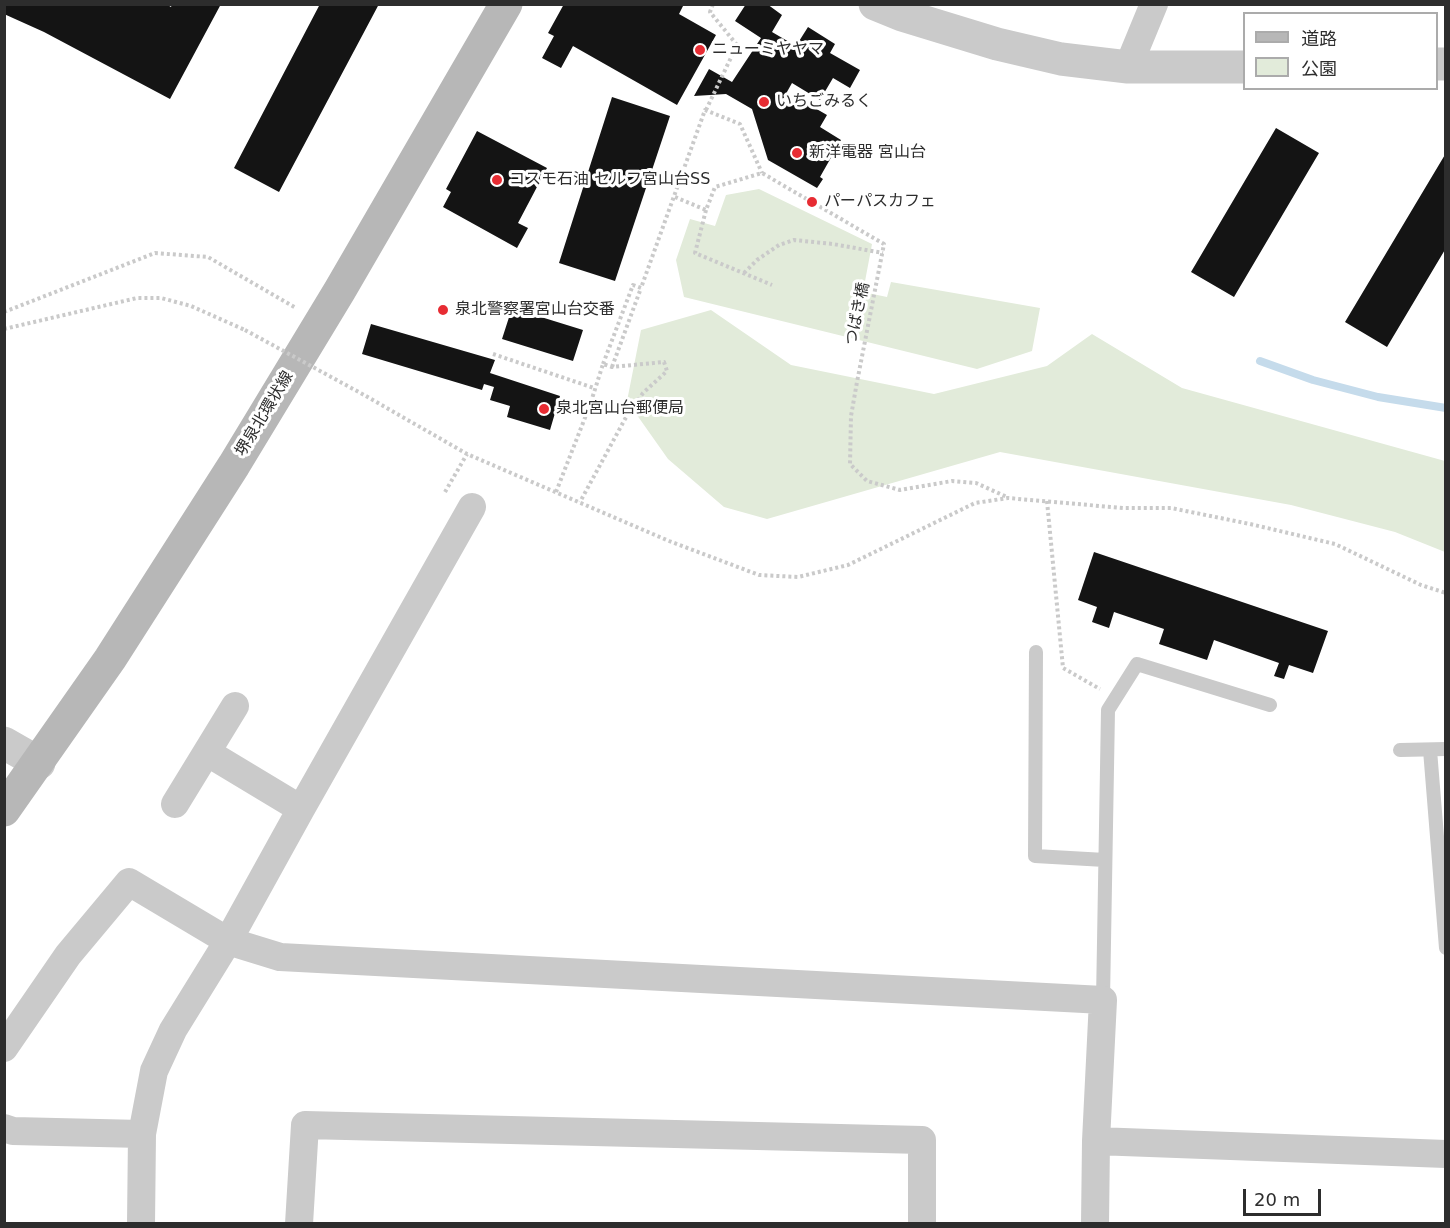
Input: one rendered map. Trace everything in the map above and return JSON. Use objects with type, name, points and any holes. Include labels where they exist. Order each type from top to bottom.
[{"type":"main road","name":"堺泉北環状線","points":[[4,810],[110,659],[240,456],[340,290],[506,4]]},
{"type":"street","points":[[875,4],[902,15],[997,44],[1061,59],[1128,67],[1243,67]]},
{"type":"street","points":[[1128,67],[1154,4]]},
{"type":"street","points":[[141,1224],[142,1134],[154,1071],[173,1030],[228,941],[472,507]]},
{"type":"street","points":[[175,804],[235,706]]},
{"type":"street","points":[[4,743],[39,763]]},
{"type":"street","points":[[208,753],[301,808]]},
{"type":"street","points":[[4,1048],[68,955],[129,882],[228,941],[280,957],[1103,1000],[1096,1141],[1095,1224]]},
{"type":"street","points":[[300,1224],[305,1125],[922,1140],[922,1224]]},
{"type":"street","points":[[4,1128],[13,1131],[142,1134]]},
{"type":"street","points":[[1096,1141],[1446,1154]]},
{"type":"lane","points":[[1036,652],[1035,856],[1106,860]]},
{"type":"lane","points":[[1103,1000],[1108,710],[1137,664],[1270,705]]},
{"type":"lane","points":[[1400,750],[1446,749]]},
{"type":"lane","points":[[1430,750],[1446,948]]},
{"type":"path","points":[[612,367],[705,110],[737,45],[710,12],[713,4]]},
{"type":"path","points":[[705,110],[740,124],[762,172],[884,244],[883,253],[794,240],[778,245],[744,273]]},
{"type":"path","points":[[762,172],[715,187],[706,210],[695,253],[772,285]]},
{"type":"path","points":[[675,197],[706,210]]},
{"type":"path","points":[[4,312],[155,253],[208,257],[299,310]]},
{"type":"path","name":"つばき橋","points":[[883,253],[851,416],[850,464],[867,481],[900,490],[952,481],[976,483],[1008,498]]},
{"type":"path","points":[[556,492],[633,285],[641,288]]},
{"type":"path","points":[[4,329],[137,298],[161,298],[191,306],[245,330],[467,454],[669,541],[759,576],[798,577],[848,565],[975,503],[1008,498],[1123,508],[1172,508],[1260,526],[1335,544],[1421,585],[1446,593]]},
{"type":"path","points":[[493,354],[594,388]]},
{"type":"path","points":[[580,502],[625,419],[643,393],[667,371],[664,362],[612,367],[603,364]]},
{"type":"path","points":[[445,492],[467,454]]},
{"type":"path","points":[[1047,501],[1063,668],[1116,698]]},
{"type":"green space","points":[[759,189],[872,244],[863,292],[887,297],[891,282],[1040,308],[1032,351],[977,369],[684,297],[676,260],[690,219],[715,226],[726,195]]},
{"type":"green space","points":[[711,310],[791,365],[934,394],[1047,366],[1092,334],[1182,388],[1445,461],[1445,552],[1395,532],[1291,505],[1000,452],[767,519],[724,507],[668,459],[627,401],[641,330]]},
{"type":"building","points":[[6,4],[166,4],[171,7],[172,4],[221,4],[170,99],[44,32],[4,14]]},
{"type":"building","points":[[320,4],[379,4],[279,192],[234,168]]},
{"type":"building","points":[[564,4],[684,4],[679,14],[716,35],[677,105],[573,46],[561,68],[542,58],[554,36],[548,33]]},
{"type":"building","points":[[746,4],[767,4],[782,15],[772,32],[796,46],[808,27],[835,44],[830,53],[860,70],[850,88],[833,78],[820,100],[792,83],[783,99],[797,107],[801,100],[827,115],[820,127],[841,140],[820,177],[823,179],[817,188],[768,160],[752,109],[726,94],[694,96],[709,69],[732,82],[761,38],[735,21]]},
{"type":"building","points":[[612,97],[670,116],[615,281],[559,263]]},
{"type":"building","points":[[1276,128],[1319,153],[1234,297],[1191,272]]},
{"type":"building","points":[[477,131],[547,168],[518,223],[528,228],[517,248],[443,207],[451,192],[446,189]]},
{"type":"building","points":[[1446,153],[1446,248],[1387,347],[1345,322]]},
{"type":"building","points":[[512,308],[583,330],[573,361],[502,339]]},
{"type":"building","points":[[371,324],[495,360],[490,373],[560,396],[550,430],[507,417],[510,406],[490,400],[494,387],[484,384],[482,390],[362,354]]},
{"type":"building","points":[[1094,552],[1328,631],[1313,673],[1289,665],[1284,679],[1274,676],[1279,663],[1214,640],[1207,660],[1159,644],[1164,629],[1114,612],[1109,628],[1092,622],[1097,607],[1078,600]]},
{"type":"waterway","points":[[1260,361],[1313,380],[1378,397],[1446,408]]},
{"type":"place","name":"ニューミヤヤマ","points":[[700,50]]},
{"type":"place","name":"いちごみるく","points":[[764,102]]},
{"type":"place","name":"新洋電器 宮山台","points":[[797,153]]},
{"type":"place","name":"コスモ石油 セルフ宮山台SS","points":[[497,180]]},
{"type":"place","name":"パーパスカフェ","points":[[812,202]]},
{"type":"place","name":"泉北警察署宮山台交番","points":[[443,310]]},
{"type":"place","name":"泉北宮山台郵便局","points":[[544,409]]}]
